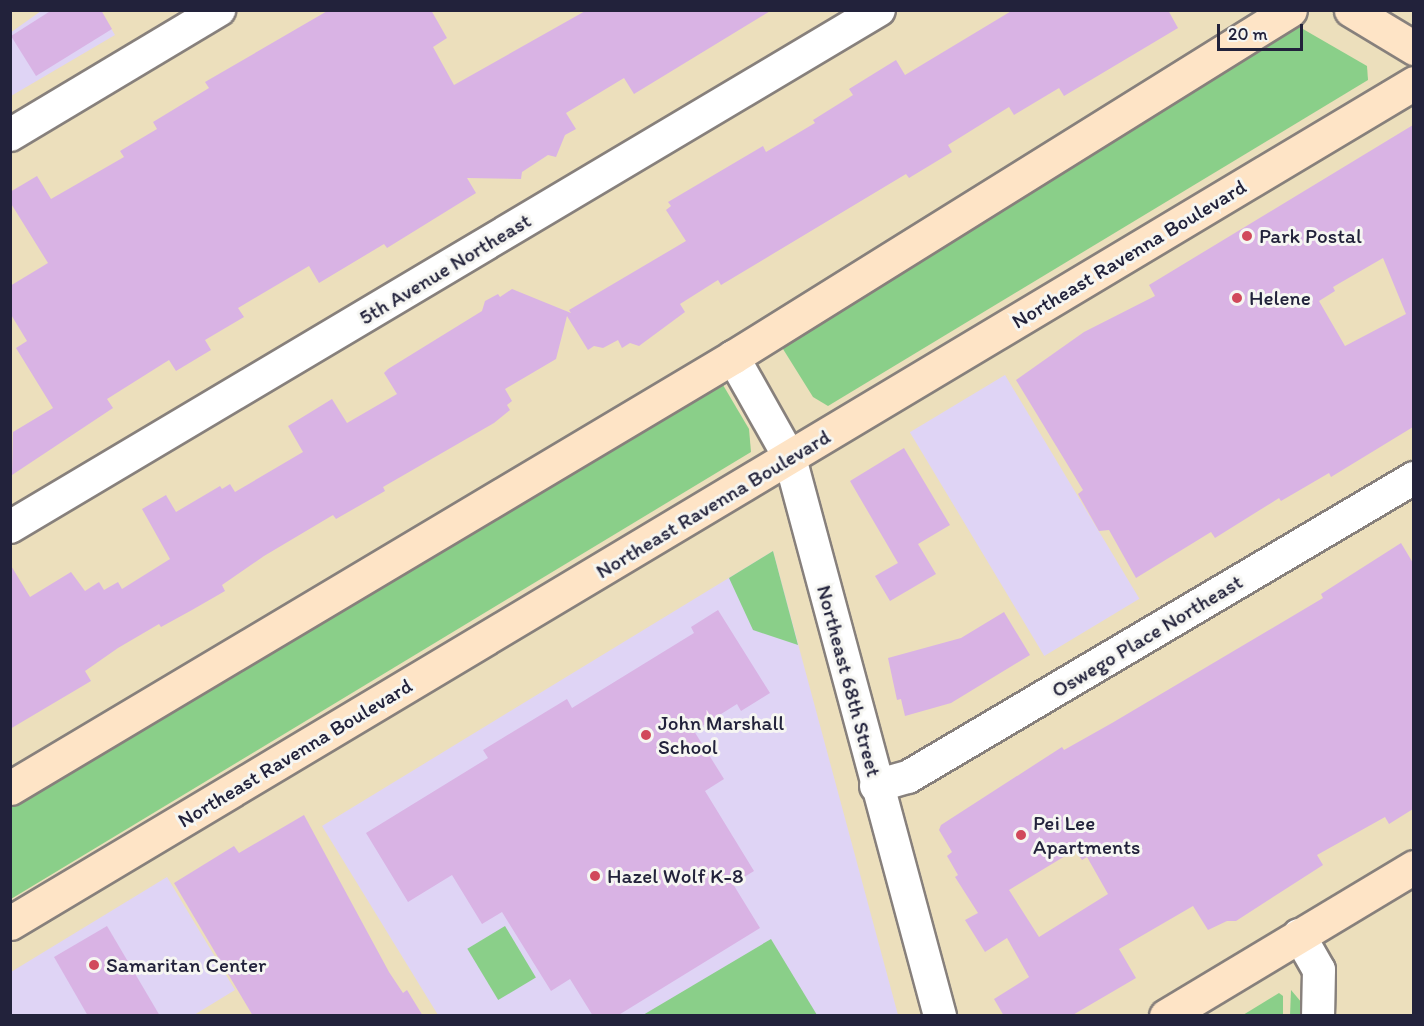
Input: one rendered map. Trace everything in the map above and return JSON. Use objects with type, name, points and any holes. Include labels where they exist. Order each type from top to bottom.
[{"type":"main road","points":[[10,788],[733,357],[1290,10]]},
{"type":"main road","points":[[1351,10],[1413,48]]},
{"type":"main road","name":"Northeast Ravenna Boulevard","points":[[10,923],[1413,83]]},
{"type":"main road","points":[[1166,1016],[1413,867]]},
{"type":"street","points":[[10,135],[219,10]]},
{"type":"street","name":"5th Avenue Northeast","points":[[10,527],[879,10]]},
{"type":"street","name":"Northeast 68th Street","points":[[733,357],[790,458],[939,1016]]},
{"type":"street","name":"Oswego Place Northeast","points":[[876,786],[908,777],[1413,478]]},
{"type":"street","points":[[1299,935],[1319,970],[1318,1016]]},
{"type":"shaded area","points":[[100,10],[115,35],[11,96],[10,33],[41,11]]},
{"type":"shaded area","points":[[1005,375],[1139,599],[1044,656],[910,432]]},
{"type":"shaded area","name":"John Marshall School","points":[[773,551],[898,1015],[438,1015],[322,826]]},
{"type":"shaded area","points":[[167,877],[235,990],[194,1015],[11,1016],[11,972]]},
{"type":"green space","points":[[1296,25],[1367,66],[1368,80],[828,406],[813,397],[783,349],[781,334]]},
{"type":"green space","points":[[712,376],[723,385],[749,429],[751,452],[11,899],[11,799]]},
{"type":"green space","points":[[773,551],[798,645],[753,630],[729,578]]},
{"type":"green space","points":[[505,926],[536,977],[498,1000],[467,949]]},
{"type":"green space","points":[[771,939],[817,1015],[643,1015]]},
{"type":"green space","points":[[1291,990],[1302,1003],[1302,1015],[1290,1016]]},
{"type":"green space","points":[[1279,993],[1283,996],[1283,1015],[1243,1015]]},
{"type":"building","points":[[52,10],[101,10],[112,29],[36,76],[11,36]]},
{"type":"building","points":[[329,10],[431,10],[447,38],[433,47],[454,85],[587,10],[772,10],[634,94],[624,78],[566,113],[576,129],[565,135],[556,157],[548,155],[522,172],[521,179],[467,178],[476,193],[387,248],[384,244],[319,283],[309,266],[238,308],[244,317],[205,340],[211,350],[176,371],[169,360],[107,399],[113,408],[12,475],[13,432],[53,408],[16,348],[27,341],[10,313],[10,286],[48,263],[10,202],[10,192],[37,176],[51,199],[124,157],[120,151],[157,129],[153,122],[209,88],[205,82]]},
{"type":"building","points":[[1013,10],[1168,10],[1178,28],[1064,96],[1059,88],[1014,115],[1009,107],[948,145],[952,152],[909,178],[906,174],[721,285],[718,280],[680,304],[685,312],[639,346],[630,343],[622,348],[618,340],[603,348],[594,346],[588,350],[567,316],[556,359],[505,389],[512,401],[507,405],[510,410],[494,423],[383,487],[385,491],[336,519],[333,515],[264,556],[222,585],[225,591],[161,627],[159,624],[118,648],[85,671],[91,681],[10,729],[10,564],[30,597],[71,572],[85,591],[99,582],[104,590],[118,582],[122,589],[170,559],[142,509],[166,495],[176,512],[220,486],[222,489],[230,484],[235,492],[303,452],[288,426],[332,399],[347,423],[397,394],[384,373],[388,369],[482,311],[485,301],[498,294],[500,297],[512,289],[571,313],[569,310],[686,241],[666,210],[671,206],[668,202],[763,146],[766,152],[815,123],[813,120],[853,95],[849,89],[896,60],[905,75]]},
{"type":"building","points":[[1413,125],[1413,427],[1331,477],[1329,473],[1281,501],[1279,498],[1215,538],[1211,532],[1136,578],[1109,530],[1099,531],[1078,494],[1083,490],[1016,380],[1084,332],[1155,296],[1149,285]],"holes":[[[1383,258],[1406,314],[1345,346],[1319,301],[1335,291],[1333,287]]]},
{"type":"building","points":[[904,448],[950,525],[918,544],[936,574],[890,601],[875,576],[898,563],[850,481]]},
{"type":"building","points":[[1401,543],[1413,563],[1413,809],[1389,824],[1385,817],[1317,855],[1323,865],[1236,921],[1227,921],[1208,930],[1193,906],[1119,949],[1136,978],[1071,1016],[1004,1016],[994,999],[1029,977],[1007,938],[985,952],[965,920],[978,913],[955,877],[958,875],[947,856],[952,852],[939,830],[941,825],[1062,747],[1064,750],[1112,723],[1323,598],[1321,594]],"holes":[[[1075,850],[1082,860],[1087,857],[1108,894],[1039,937],[1009,890]]]},
{"type":"building","points":[[718,610],[770,693],[741,711],[737,704],[694,731],[724,779],[705,791],[754,871],[733,884],[760,928],[617,1016],[593,1016],[570,979],[551,991],[502,912],[482,924],[452,875],[408,902],[366,833],[488,758],[483,750],[567,699],[572,708],[694,633],[691,627]]},
{"type":"building","points":[[1004,612],[1030,655],[951,703],[905,716],[901,699],[897,700],[888,658],[961,638]]},
{"type":"building","points":[[304,815],[389,972],[403,993],[407,990],[423,1016],[253,1016],[174,883],[234,846],[239,853]]},
{"type":"building","name":"Samaritan Center","points":[[107,926],[160,1016],[88,1016],[54,957]]},
{"type":"place","name":"Park Postal","points":[[1247,236]]},
{"type":"place","name":"Helene","points":[[1237,298]]},
{"type":"place","name":"John Marshall School","points":[[646,735]]},
{"type":"place","name":"Pei Lee Apartments","points":[[1021,835]]},
{"type":"place","name":"Hazel Wolf K-8","points":[[595,876]]},
{"type":"place","name":"Samaritan Center","points":[[94,965]]}]
